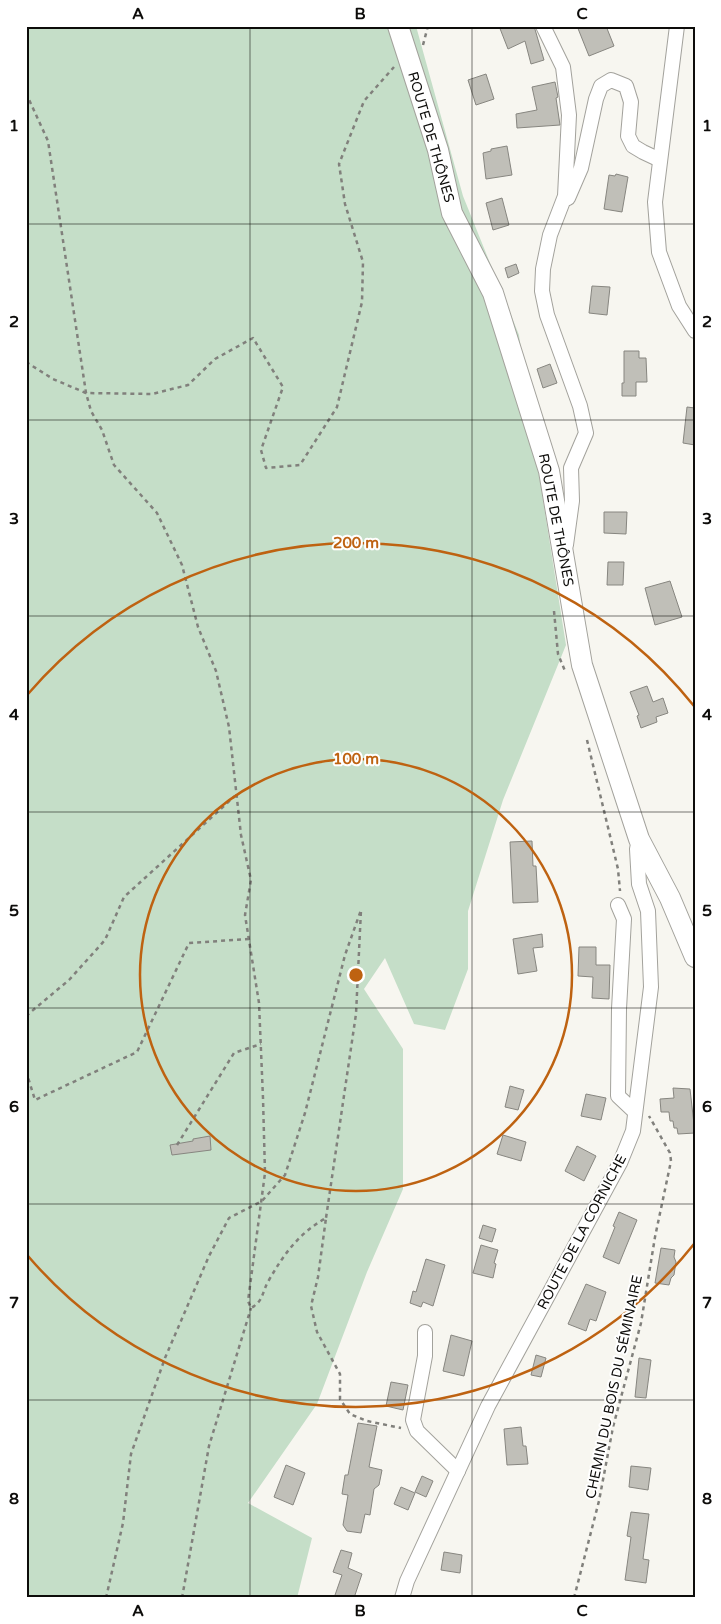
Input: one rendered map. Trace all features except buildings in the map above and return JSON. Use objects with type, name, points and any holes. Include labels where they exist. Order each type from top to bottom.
[{"type":"main road","name":"ROUTE DE THÔNES","points":[[398,26],[438,150],[452,213],[493,293],[546,461],[582,665],[639,839],[670,898],[695,957]]},
{"type":"street","points":[[543,26],[563,67],[569,114],[565,196],[550,235],[543,269],[542,291],[547,315],[580,406],[586,433],[571,468],[572,501],[564,560]]},
{"type":"street","points":[[677,26],[655,202],[659,252],[679,306],[695,331]]},
{"type":"street","points":[[560,209],[568,198],[581,168],[596,99],[601,86],[611,80],[626,86],[631,102],[628,136],[633,146],[660,160]]},
{"type":"street","points":[[546,461],[571,468]]},
{"type":"street","name":"ROUTE DE LA CORNICHE","points":[[402,1598],[407,1581],[488,1406],[620,1163],[633,1131],[651,988],[648,910],[639,884],[637,849],[639,839]]},
{"type":"street","points":[[618,905],[624,918],[619,1009],[618,1096],[636,1105]]},
{"type":"street","points":[[425,1332],[425,1356],[413,1420],[417,1431],[458,1472]]},
{"type":"street","points":[[407,1581],[408,1598]]},
{"type":"path","points":[[26,362],[53,379],[86,393],[152,394],[188,384],[215,359],[253,338],[283,387],[261,450],[266,468],[300,465],[337,407],[362,302],[364,262],[345,204],[339,164],[364,100],[407,52]]},
{"type":"path","points":[[26,93],[48,141],[86,393],[91,411],[102,430],[114,465],[157,512],[182,564],[198,627],[216,671],[228,728],[241,835],[251,880],[245,915],[256,985],[261,1044],[265,1173],[248,1301],[251,1308],[209,1446],[182,1598]]},
{"type":"path","points":[[26,1016],[68,980],[105,940],[124,897],[235,796]]},
{"type":"path","points":[[106,1598],[123,1523],[132,1454],[165,1358],[209,1256],[228,1218],[262,1201],[285,1175],[305,1113],[345,955],[361,910],[356,1014],[318,1277],[312,1306],[317,1332],[340,1374],[340,1399],[350,1414],[367,1421],[417,1431]]},
{"type":"path","points":[[26,1071],[35,1100],[137,1052],[190,943],[249,940]]},
{"type":"path","points":[[177,1145],[234,1053],[261,1044]]},
{"type":"path","name":"CHEMIN DU BOIS DU SÉMINAIRE","points":[[574,1598],[599,1501],[613,1427],[641,1323],[654,1237],[671,1162],[670,1153],[662,1136],[636,1105]]},
{"type":"path","points":[[251,1308],[259,1304],[267,1282],[289,1249],[310,1227],[326,1218]]},
{"type":"green space","points":[[26,26],[416,26],[463,196],[519,335],[566,645],[503,800],[468,911],[468,969],[445,1030],[414,1024],[385,958],[364,989],[403,1049],[403,1189],[367,1272],[317,1404],[248,1503],[312,1538],[297,1598],[26,1598]]}]
